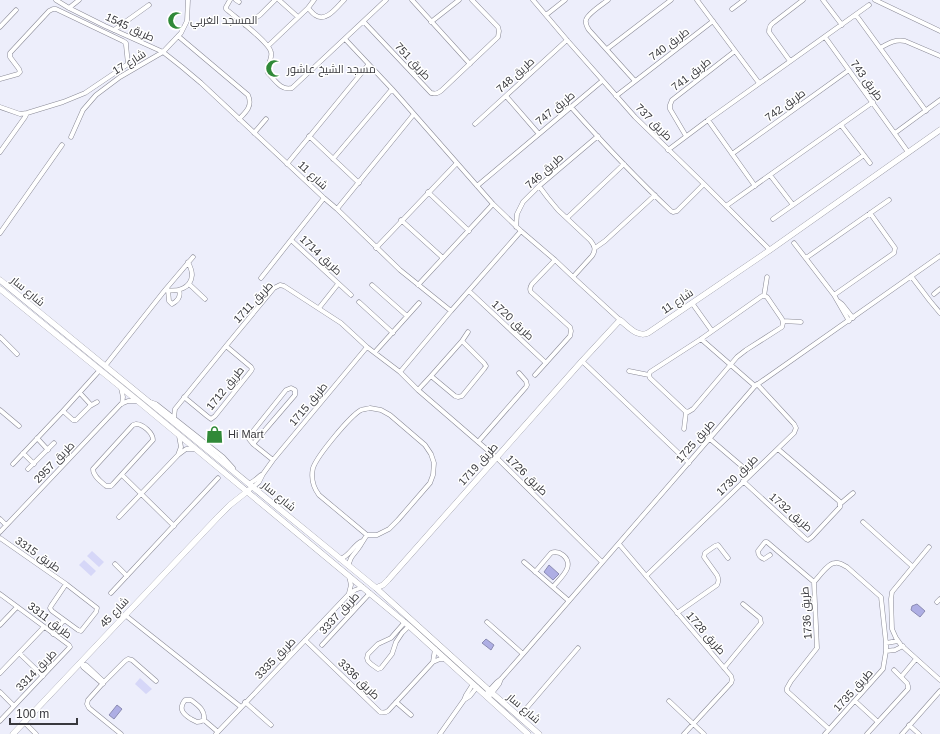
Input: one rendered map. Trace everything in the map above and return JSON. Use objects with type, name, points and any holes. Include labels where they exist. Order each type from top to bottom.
[{"type":"street","name":"طريق 1545","points":[[56,0],[114,30],[163,52]]},
{"type":"street","points":[[69,8],[79,0]]},
{"type":"street","name":"شارع 17","points":[[71,137],[83,110],[96,95],[120,78],[163,52],[184,29],[187,20],[188,0]]},
{"type":"street","points":[[230,0],[226,7],[227,10],[246,25],[270,49],[271,53],[270,62],[267,69],[268,73],[283,88],[288,89],[292,88],[345,40],[384,1]]},
{"type":"street","points":[[246,25],[275,0]]},
{"type":"street","points":[[279,0],[298,17]]},
{"type":"street","points":[[268,46],[308,8],[314,0]]},
{"type":"street","points":[[308,8],[315,15],[324,17],[344,0]]},
{"type":"street","points":[[412,0],[470,64]]},
{"type":"street","points":[[432,22],[459,0]]},
{"type":"street","name":"طريق 751","points":[[364,22],[430,93],[435,94],[439,93],[498,36],[498,27],[472,0]]},
{"type":"street","name":"طريق 737","points":[[533,0],[602,81],[635,117],[770,250]]},
{"type":"street","points":[[546,15],[565,0]]},
{"type":"street","points":[[608,0],[588,16],[586,25],[635,81]]},
{"type":"street","points":[[607,49],[671,0]]},
{"type":"street","points":[[697,0],[759,84]]},
{"type":"street","points":[[732,9],[744,0]]},
{"type":"street","points":[[790,61],[769,32],[769,28],[770,25],[803,0]]},
{"type":"street","points":[[823,0],[842,25]]},
{"type":"street","points":[[875,0],[940,30]]},
{"type":"street","points":[[114,30],[149,5]]},
{"type":"street","points":[[668,150],[869,5]]},
{"type":"street","points":[[0,79],[18,74],[20,72],[10,57],[10,53],[49,11],[53,9],[63,12],[126,43],[128,64],[85,93],[63,102],[27,113],[20,114],[0,107]]},
{"type":"street","points":[[0,27],[16,10]]},
{"type":"street","points":[[856,15],[926,111]]},
{"type":"street","points":[[0,19],[4,23]]},
{"type":"street","name":"طريق 740","points":[[616,96],[713,21]]},
{"type":"street","points":[[178,36],[248,95],[250,99],[249,107],[239,119]]},
{"type":"street","name":"طريق 743","points":[[825,37],[908,152]]},
{"type":"street","name":"شارع 11","points":[[345,40],[392,89],[493,204],[516,227],[555,260],[620,320],[638,334],[645,335],[770,250],[940,130]]},
{"type":"street","name":"طريق 748","points":[[475,124],[567,40]]},
{"type":"street","points":[[880,48],[892,42],[901,40],[940,56]]},
{"type":"street","name":"طريق 741","points":[[686,136],[670,109],[672,100],[735,50]]},
{"type":"street","name":"شارع 11","points":[[163,52],[196,79],[337,209],[400,270],[451,311]]},
{"type":"street","points":[[287,164],[368,65]]},
{"type":"street","name":"طريق 742","points":[[732,154],[849,70]]},
{"type":"street","name":"طريق 747","points":[[506,96],[539,134],[602,81]]},
{"type":"street","points":[[333,159],[392,89]]},
{"type":"street","points":[[895,133],[940,100]]},
{"type":"street","points":[[726,206],[873,102]]},
{"type":"street","points":[[572,107],[624,164],[671,211],[675,212],[704,184]]},
{"type":"street","points":[[0,152],[27,113]]},
{"type":"street","points":[[337,209],[414,114]]},
{"type":"street","points":[[254,133],[266,119]]},
{"type":"street","points":[[708,120],[755,186]]},
{"type":"street","points":[[841,125],[870,163]]},
{"type":"street","points":[[477,186],[539,134]]},
{"type":"street","points":[[309,136],[359,183]]},
{"type":"street","name":"طريق 746","points":[[516,227],[517,214],[523,202],[539,186],[598,136]]},
{"type":"street","points":[[0,233],[62,145]]},
{"type":"street","points":[[773,220],[864,155]]},
{"type":"street","points":[[376,248],[401,220],[457,163]]},
{"type":"street","points":[[567,218],[624,164]]},
{"type":"street","points":[[770,175],[793,205]]},
{"type":"street","points":[[539,186],[553,204],[590,240],[595,248]]},
{"type":"street","points":[[428,192],[468,231]]},
{"type":"street","points":[[573,277],[592,256],[595,248],[605,241],[655,196]]},
{"type":"street","name":"طريق 1714","points":[[261,278],[324,198]]},
{"type":"street","points":[[806,258],[889,200]]},
{"type":"street","points":[[418,285],[493,204]]},
{"type":"street","points":[[834,295],[894,253],[895,248],[870,213]]},
{"type":"street","points":[[401,220],[443,258]]},
{"type":"street","points":[[400,372],[521,231]]},
{"type":"street","name":"طريق 1714","points":[[291,240],[351,295]]},
{"type":"street","points":[[794,243],[851,319]]},
{"type":"street","name":"طريق 1725","points":[[488,694],[756,385],[940,256]]},
{"type":"street","points":[[105,366],[193,257]]},
{"type":"street","points":[[535,375],[570,336],[571,331],[570,327],[531,292],[530,289],[530,286],[555,260]]},
{"type":"street","points":[[167,290],[179,290],[189,284],[192,274],[188,262]]},
{"type":"street","points":[[912,276],[940,313]]},
{"type":"street","points":[[764,296],[768,277]]},
{"type":"street","name":"شارع سار","points":[[1,284],[105,366],[376,588],[528,734]]},
{"type":"street","name":"شارع سار","points":[[1,284],[38,319],[99,371],[407,624],[475,686],[519,717],[539,734]]},
{"type":"street","points":[[189,284],[205,299]]},
{"type":"street","name":"طريق 1714","points":[[319,308],[338,284]]},
{"type":"street","name":"طريق 1711","points":[[174,409],[274,288],[280,285],[284,286],[341,323],[367,347],[400,372]]},
{"type":"street","points":[[372,285],[407,316]]},
{"type":"street","points":[[934,294],[940,289]]},
{"type":"street","points":[[167,290],[169,300],[172,304],[177,301],[180,293],[179,290]]},
{"type":"street","name":"طريق 1720","points":[[469,291],[546,363]]},
{"type":"street","points":[[764,296],[769,300],[783,321]]},
{"type":"street","points":[[649,375],[650,372],[764,296]]},
{"type":"street","points":[[359,302],[393,332]]},
{"type":"street","points":[[375,352],[419,303]]},
{"type":"street","points":[[692,303],[712,331]]},
{"type":"street","name":"طريق 1719","points":[[376,588],[383,585],[388,580],[620,320]]},
{"type":"street","points":[[783,321],[801,322]]},
{"type":"street","points":[[686,412],[692,410],[741,353],[782,326],[783,321]]},
{"type":"street","points":[[418,390],[462,341],[468,332]]},
{"type":"street","points":[[0,337],[17,354]]},
{"type":"street","points":[[701,339],[756,385]]},
{"type":"street","points":[[431,376],[456,397],[462,396],[486,366],[462,341]]},
{"type":"street","name":"طريق 1712","points":[[184,397],[211,419],[215,416],[252,369],[226,346]]},
{"type":"street","name":"طريق 1715","points":[[251,485],[259,482],[273,460],[367,347]]},
{"type":"street","points":[[582,361],[689,463]]},
{"type":"street","points":[[13,464],[99,371]]},
{"type":"street","points":[[629,371],[649,375],[650,378],[686,412]]},
{"type":"street","name":"طريق 1726","points":[[400,372],[418,390],[496,458],[602,562]]},
{"type":"street","points":[[478,442],[526,387],[526,381],[519,373]]},
{"type":"street","name":"طريق 1730","points":[[646,576],[794,433],[796,428],[794,424],[756,385]]},
{"type":"street","points":[[121,388],[123,397],[122,404]]},
{"type":"street","points":[[253,444],[296,395],[295,390],[291,388],[286,390],[250,436],[253,444],[273,460]]},
{"type":"street","points":[[80,393],[91,405]]},
{"type":"street","points":[[122,404],[130,400],[138,402]]},
{"type":"street","points":[[63,411],[75,420],[91,405],[97,402]]},
{"type":"street","points":[[149,402],[156,404],[166,411],[223,457],[236,474]]},
{"type":"street","name":"طريق 2957","points":[[0,532],[122,404]]},
{"type":"street","points":[[370,408],[385,411],[390,414],[425,445],[435,465],[430,483],[398,520],[381,533],[367,535],[319,495],[314,484],[313,472],[315,463],[321,454],[351,418],[360,411],[370,408]]},
{"type":"street","points":[[166,411],[174,409],[174,418]]},
{"type":"street","points":[[0,410],[19,426]]},
{"type":"street","points":[[684,429],[686,412]]},
{"type":"street","points":[[133,425],[142,425],[152,435],[153,440],[122,475],[111,486],[106,486],[94,475],[93,469],[133,425]]},
{"type":"street","points":[[178,455],[181,447],[179,436]]},
{"type":"street","points":[[37,438],[48,450]]},
{"type":"street","points":[[710,439],[751,474]]},
{"type":"street","points":[[28,469],[54,443]]},
{"type":"street","points":[[118,517],[178,455],[186,449],[195,449]]},
{"type":"street","points":[[778,449],[837,499],[840,504]]},
{"type":"street","points":[[23,453],[34,464]]},
{"type":"street","points":[[122,475],[174,526]]},
{"type":"street","points":[[111,593],[218,478]]},
{"type":"street","name":"طريق 1732","points":[[743,482],[808,540],[838,510],[840,504],[854,492]]},
{"type":"street","name":"شارع 45","points":[[13,734],[82,664],[125,614],[251,485]]},
{"type":"street","points":[[0,519],[6,525]]},
{"type":"street","points":[[863,522],[912,566]]},
{"type":"street","points":[[349,566],[350,559],[367,535]]},
{"type":"street","name":"طريق 3315","points":[[0,538],[66,584],[97,608],[96,612],[81,631],[64,620],[50,608],[66,584]]},
{"type":"street","points":[[340,559],[347,556],[357,544],[362,541]]},
{"type":"street","name":"طريق 1736","points":[[770,555],[764,559],[760,558],[758,554],[758,551],[765,542],[767,542],[814,582],[817,648],[791,681],[787,691],[830,729]]},
{"type":"street","name":"طريق 1728","points":[[619,544],[724,668],[761,623],[760,618],[743,604]]},
{"type":"street","points":[[677,613],[717,585],[719,582],[719,578],[704,557],[705,553],[718,545],[728,558]]},
{"type":"street","points":[[929,547],[912,566],[891,594],[892,629],[902,646],[940,680]]},
{"type":"street","points":[[535,572],[551,553],[558,552],[565,557],[568,560],[568,568],[553,587]]},
{"type":"street","points":[[524,562],[569,601]]},
{"type":"street","name":"طريق 1735","points":[[814,582],[830,564],[835,562],[841,563],[881,596],[886,643],[885,664],[883,669],[825,734]]},
{"type":"street","points":[[115,564],[127,576]]},
{"type":"street","points":[[348,595],[351,585],[349,575]]},
{"type":"street","name":"طريق 1719","points":[[384,596],[385,587],[388,580]]},
{"type":"street","name":"طريق 3335","points":[[217,733],[348,595],[356,589],[363,587]]},
{"type":"street","name":"طريق 3337","points":[[322,645],[370,593]]},
{"type":"street","name":"طريق 3311","points":[[0,594],[69,645],[69,648]]},
{"type":"street","name":"طريق 3311","points":[[0,626],[17,607]]},
{"type":"street","points":[[125,614],[241,707]]},
{"type":"street","points":[[53,634],[64,620]]},
{"type":"street","points":[[487,622],[523,654]]},
{"type":"street","points":[[407,624],[396,642],[392,654],[381,668],[378,669],[371,664],[367,658],[368,654],[378,644],[391,638],[407,624]]},
{"type":"street","points":[[0,673],[44,627]]},
{"type":"street","name":"طريق 3336","points":[[305,640],[382,713],[386,712],[433,662]]},
{"type":"street","points":[[886,643],[898,641]]},
{"type":"street","points":[[886,651],[895,650],[902,646]]},
{"type":"street","name":"طريق 3314","points":[[0,721],[69,648]]},
{"type":"street","points":[[519,717],[578,648]]},
{"type":"street","points":[[433,662],[435,649]]},
{"type":"street","points":[[19,653],[43,676]]},
{"type":"street","points":[[433,662],[446,658]]},
{"type":"street","points":[[121,734],[87,706],[88,700],[128,659],[132,660],[156,681]]},
{"type":"street","points":[[901,677],[916,659]]},
{"type":"street","points":[[82,664],[83,667],[104,683]]},
{"type":"street","points":[[684,734],[731,683],[731,676],[724,668]]},
{"type":"street","points":[[867,734],[907,690],[908,684],[894,670]]},
{"type":"street","points":[[440,734],[464,700],[466,694],[475,686]]},
{"type":"street","points":[[902,734],[940,691]]},
{"type":"street","points":[[0,692],[14,706]]},
{"type":"street","points":[[204,720],[198,722],[194,721],[183,712],[182,704],[185,700],[194,702],[204,712],[204,720],[217,733]]},
{"type":"street","points":[[669,701],[704,734]]},
{"type":"street","points":[[855,701],[878,722]]},
{"type":"street","points":[[245,702],[271,726]]},
{"type":"street","points":[[396,702],[411,715]]},
{"type":"street","points":[[24,722],[36,734]]},
{"type":"street","points":[[909,725],[919,734]]},
{"type":"shaded area","points":[[92,551],[104,562],[99,567],[87,556]]},
{"type":"shaded area","points":[[84,560],[96,571],[91,576],[79,565]]},
{"type":"shaded area","points":[[140,678],[152,689],[146,694],[135,684]]},
{"type":"water","points":[[549,565],[559,574],[553,580],[544,572]]},
{"type":"water","points":[[917,604],[925,611],[920,617],[911,610],[912,606]]},
{"type":"water","points":[[486,639],[494,645],[491,650],[482,643]]},
{"type":"water","points":[[117,705],[122,709],[114,719],[109,715]]},
{"type":"place","name":"المسجد الغربي","points":[[177,20]]},
{"type":"place","name":"مسجد الشيخ عاشور","points":[[274,69]]},
{"type":"place","name":"Hi Mart","points":[[215,434]]}]
